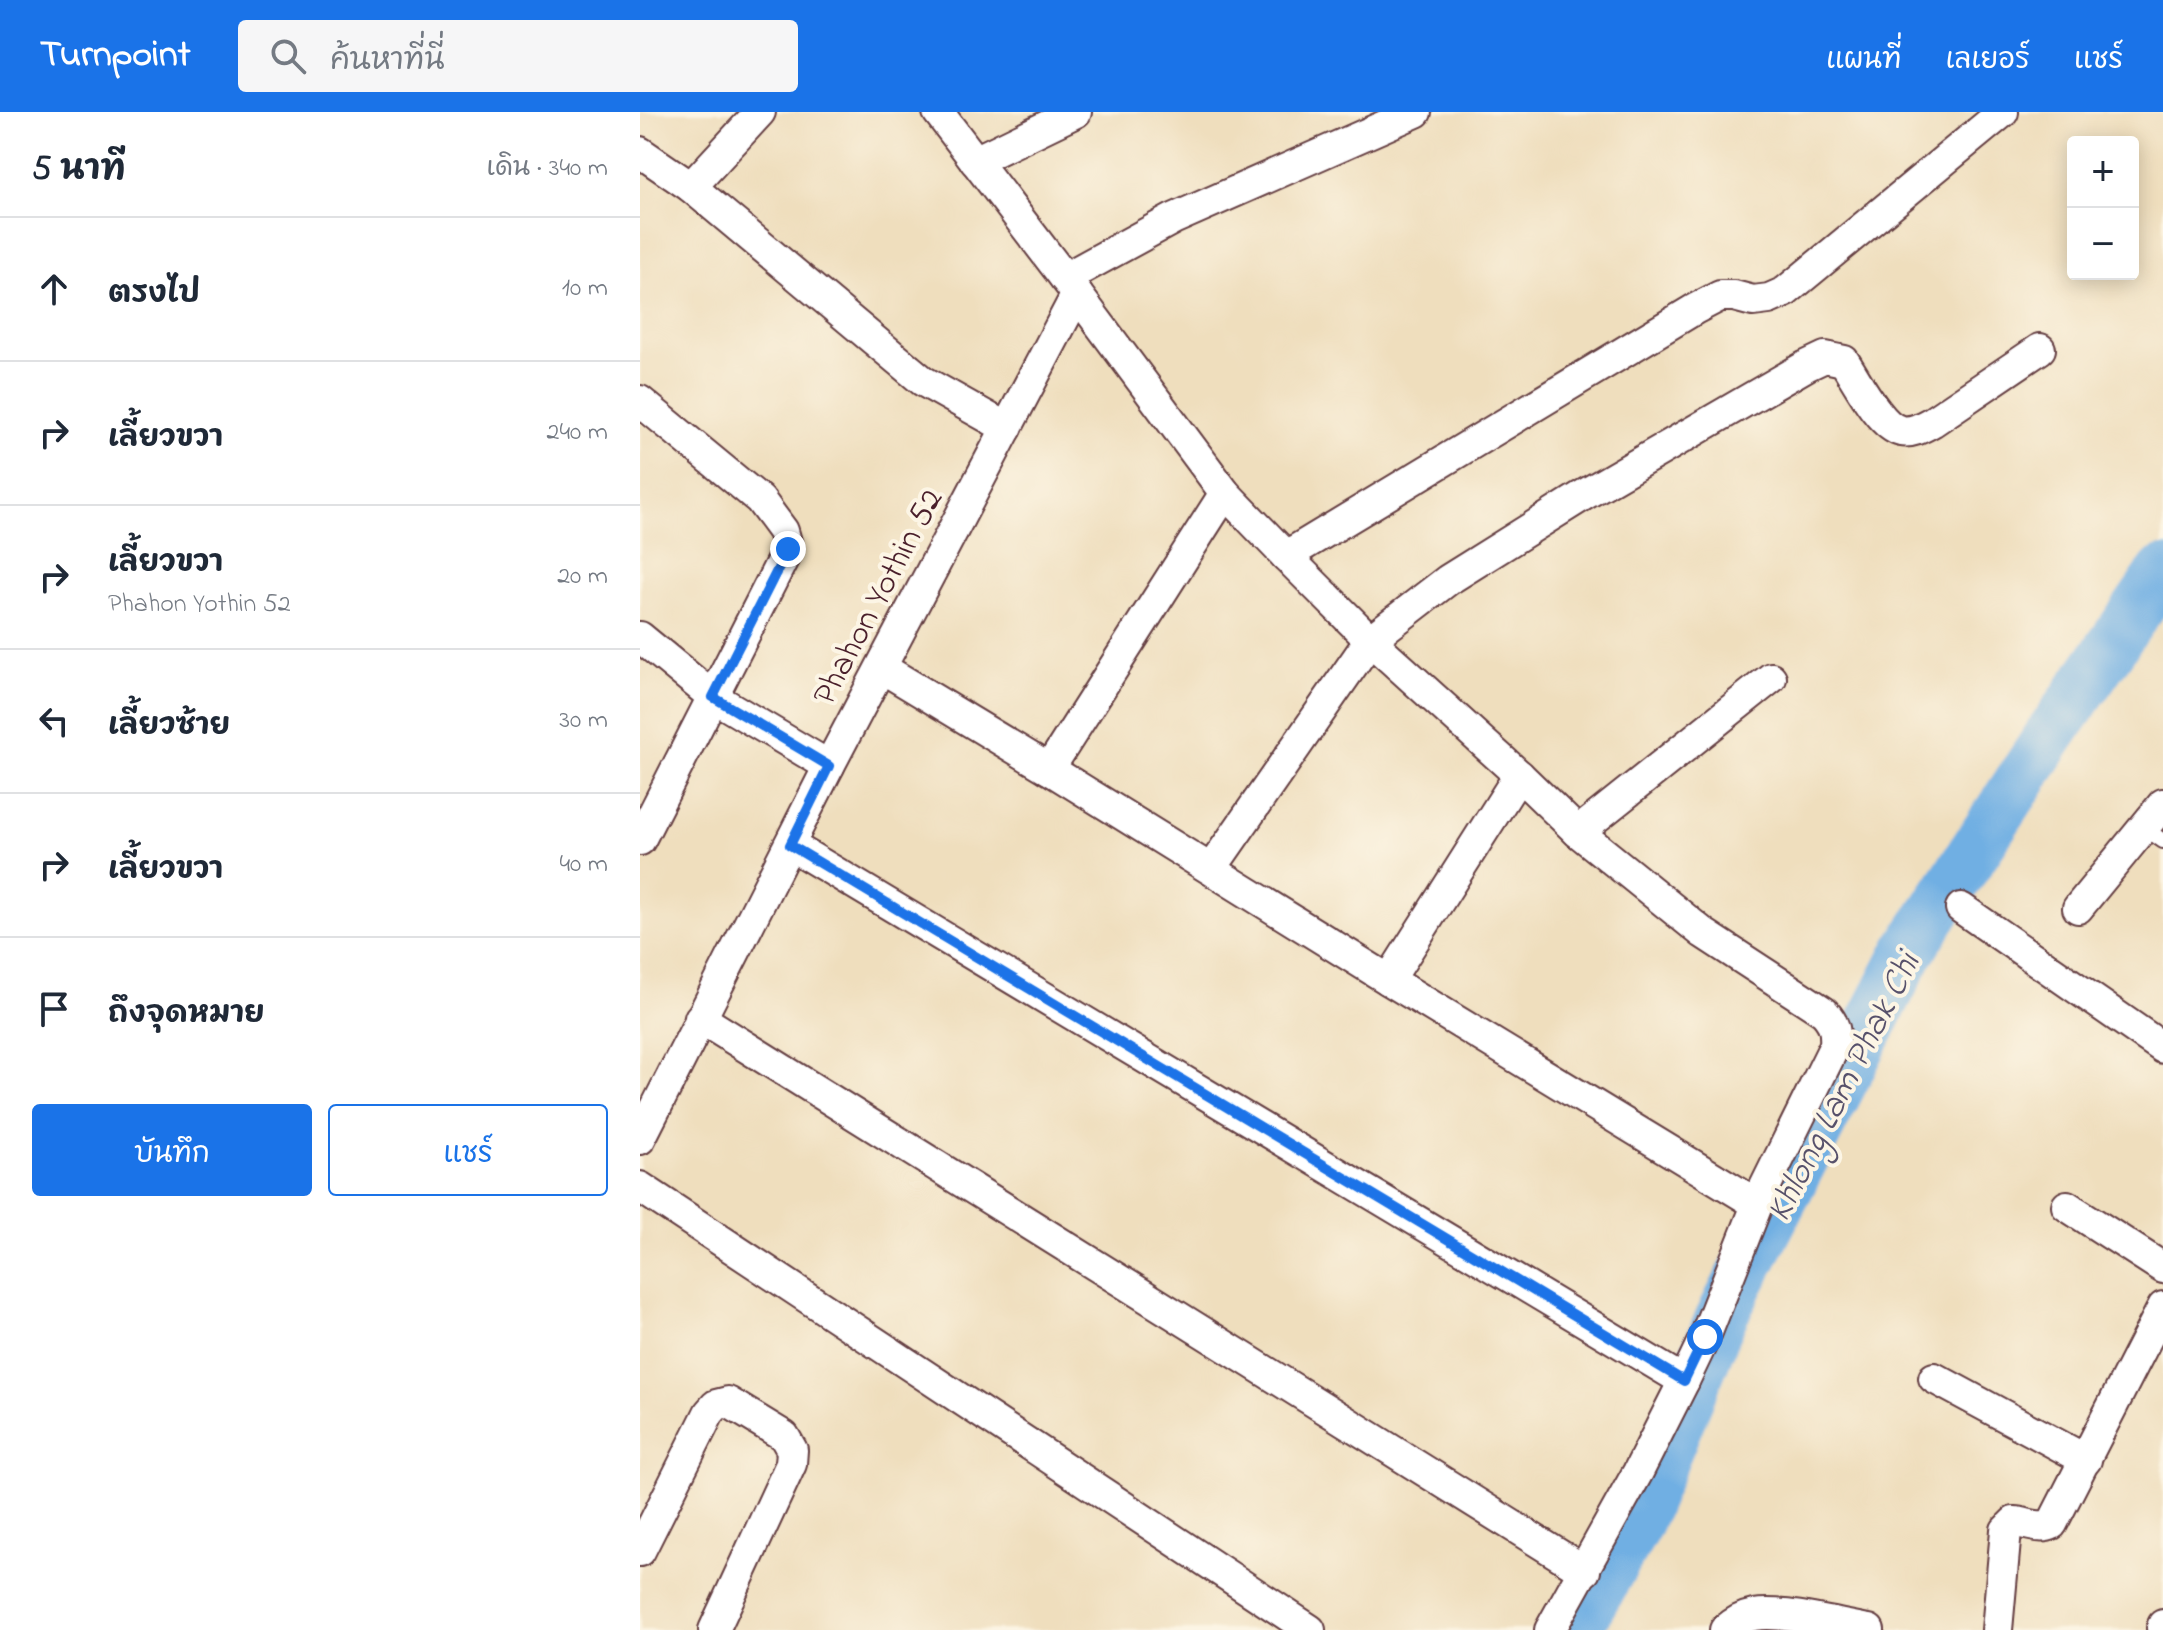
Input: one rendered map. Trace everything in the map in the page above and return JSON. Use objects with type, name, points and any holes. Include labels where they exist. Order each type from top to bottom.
[{"type":"street","points":[[691,187],[760,112]]},
{"type":"street","points":[[938,112],[1225,493],[1286,556],[1370,640],[1578,832],[1703,933],[1824,1012],[1833,1021],[1835,1045],[1757,1204],[1705,1337],[1638,1472],[1550,1630]]},
{"type":"street","points":[[975,161],[1076,112]]},
{"type":"street","points":[[1071,286],[1173,219],[1416,112]]},
{"type":"street","points":[[1286,556],[1695,309],[1720,296],[1753,301],[1769,299],[1785,292],[2003,112]]},
{"type":"street","points":[[640,152],[691,187],[923,381],[1007,428]]},
{"type":"street","name":"Phahon Yothin 52","points":[[640,1139],[648,1101],[700,1018],[1007,428],[1071,286]]},
{"type":"street","points":[[1211,869],[1370,640],[1448,580],[1569,505],[1825,357],[1844,361],[1890,427],[1904,431],[1919,429],[1932,422],[2040,349]]},
{"type":"street","points":[[640,401],[760,500],[783,531],[788,549],[640,840]]},
{"type":"street","points":[[1049,769],[1225,493]]},
{"type":"street","points":[[640,637],[713,697],[829,766]]},
{"type":"street","points":[[882,668],[1757,1204]]},
{"type":"street","points":[[1578,832],[1771,678]]},
{"type":"street","points":[[1389,980],[1519,775]]},
{"type":"street","points":[[2078,908],[2153,834],[2163,804]]},
{"type":"street","points":[[790,845],[1684,1381]]},
{"type":"street","points":[[1961,908],[2163,1048]]},
{"type":"street","points":[[700,1018],[1585,1571]]},
{"type":"street","points":[[640,1187],[1310,1630]]},
{"type":"street","points":[[2067,1206],[2163,1268]]},
{"type":"street","points":[[1997,1630],[2006,1530],[2014,1522],[2042,1527],[2052,1524],[2163,1307]]},
{"type":"street","points":[[1934,1378],[2086,1460]]},
{"type":"street","points":[[640,1551],[709,1413],[716,1405],[728,1402],[784,1436],[792,1450],[791,1464],[714,1630]]},
{"type":"street","points":[[1725,1630],[1751,1615],[1772,1613],[1869,1630]]},
{"type":"waterway","name":"Khlong Lam Phak Chi","points":[[1575,1630],[1636,1524],[1721,1318],[1909,951],[2053,731],[2163,572]]},
{"type":"route","points":[[788,549],[713,697],[829,766],[790,845],[1684,1381],[1705,1337]]}]
